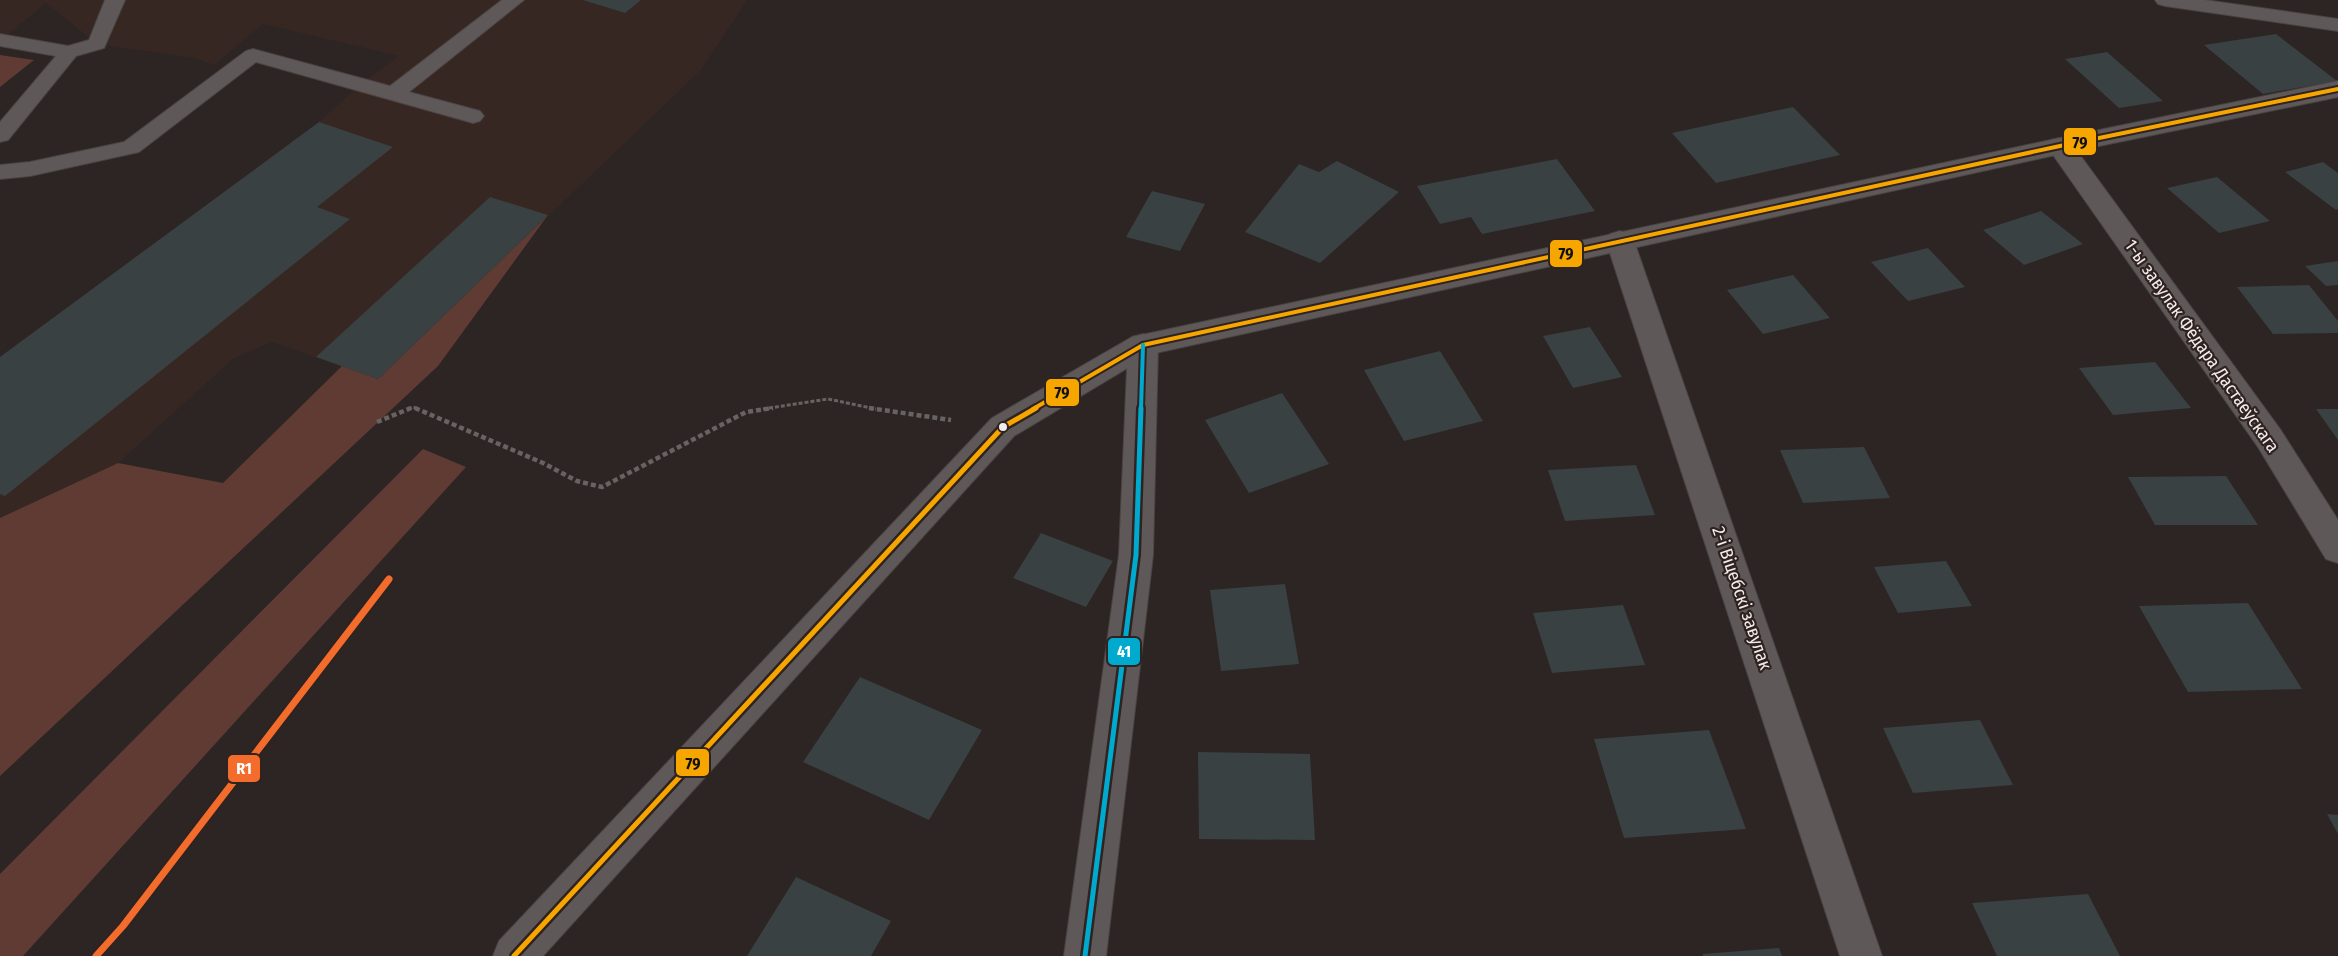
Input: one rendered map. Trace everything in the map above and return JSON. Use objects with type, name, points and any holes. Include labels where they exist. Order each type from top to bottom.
[{"type":"street","points":[[514,956],[1003,427],[1143,345],[2060,146],[2338,89]]},
{"type":"street","name":"1-ы завулак Фёдара Дастаеўскага","points":[[2060,146],[2269,438],[2338,549]]},
{"type":"street","name":"2-і Віцебскі завулак","points":[[1620,241],[1861,956]]},
{"type":"street","points":[[1085,956],[1136,555],[1143,345]]},
{"type":"lane","points":[[0,40],[69,52],[97,44],[115,0]]},
{"type":"lane","points":[[393,94],[514,0]]},
{"type":"lane","points":[[2166,0],[2338,25]]},
{"type":"lane","points":[[0,135],[69,52]]},
{"type":"lane","points":[[0,172],[30,169],[131,147],[253,55],[473,116]]},
{"type":"path","points":[[377,423],[413,407],[545,464],[582,485],[602,487],[746,412],[828,399],[889,412],[1003,427]]},
{"type":"shaded area","points":[[0,0],[747,0],[701,70],[378,379],[272,342],[234,358],[118,463],[0,518],[0,357],[319,122],[360,85],[399,56],[263,24],[214,65],[195,58],[97,44],[46,3],[0,41]]},
{"type":"shaded area","points":[[0,55],[34,60],[0,87]]},
{"type":"shaded area","points":[[548,215],[438,366],[0,776],[0,518],[118,463],[223,483],[342,366],[378,379]]},
{"type":"shaded area","points":[[423,449],[466,467],[23,956],[0,956],[0,874]]},
{"type":"building","points":[[583,0],[641,0],[625,13]]},
{"type":"building","points":[[2276,34],[2337,81],[2263,94],[2204,45]]},
{"type":"building","points":[[2107,52],[2163,101],[2119,108],[2065,59]]},
{"type":"building","points":[[1793,107],[1840,155],[1716,183],[1672,133]]},
{"type":"building","points":[[319,122],[393,147],[317,207],[350,219],[5,496],[0,494],[0,357]]},
{"type":"building","points":[[1557,159],[1595,211],[1482,234],[1471,217],[1440,224],[1417,186]]},
{"type":"building","points":[[1337,161],[1399,192],[1320,263],[1245,232],[1299,164],[1319,172]]},
{"type":"building","points":[[2323,162],[2338,173],[2338,209],[2336,210],[2285,172]]},
{"type":"building","points":[[2217,177],[2270,221],[2219,233],[2167,188]]},
{"type":"building","points":[[1152,191],[1205,204],[1180,251],[1126,237]]},
{"type":"building","points":[[490,197],[548,215],[378,379],[316,357]]},
{"type":"building","points":[[2041,211],[2083,244],[2024,265],[1983,230]]},
{"type":"building","points":[[1928,248],[1965,287],[1908,301],[1871,262]]},
{"type":"building","points":[[2338,261],[2338,285],[2326,286],[2305,266]]},
{"type":"building","points":[[1793,275],[1830,318],[1763,334],[1727,290]]},
{"type":"building","points":[[2309,285],[2338,321],[2338,333],[2273,334],[2237,287]]},
{"type":"building","points":[[1590,327],[1622,377],[1573,388],[1543,336]]},
{"type":"building","points":[[1440,351],[1483,421],[1404,441],[1364,370]]},
{"type":"building","points":[[2155,362],[2191,408],[2113,415],[2079,368]]},
{"type":"building","points":[[1282,393],[1329,464],[1249,493],[1205,420]]},
{"type":"building","points":[[2316,409],[2338,409],[2338,440]]},
{"type":"building","points":[[1864,447],[1890,498],[1803,503],[1780,450]]},
{"type":"building","points":[[1636,465],[1655,515],[1565,521],[1548,470]]},
{"type":"building","points":[[2226,476],[2258,525],[2155,525],[2128,477]]},
{"type":"building","points":[[1041,533],[1113,561],[1086,607],[1013,578]]},
{"type":"building","points":[[1946,561],[1972,606],[1898,613],[1874,567]]},
{"type":"building","points":[[1285,584],[1299,664],[1221,671],[1210,590]]},
{"type":"building","points":[[2248,603],[2302,689],[2188,692],[2139,606]]},
{"type":"building","points":[[1623,605],[1645,665],[1552,673],[1533,613]]},
{"type":"building","points":[[860,677],[982,730],[929,820],[803,762]]},
{"type":"building","points":[[1980,720],[2013,785],[1913,793],[1883,728]]},
{"type":"building","points":[[1709,730],[1746,829],[1624,838],[1594,739]]},
{"type":"building","points":[[1198,752],[1310,754],[1315,840],[1199,839]]},
{"type":"building","points":[[2327,814],[2338,815],[2338,834]]},
{"type":"building","points":[[796,877],[891,921],[871,956],[747,956]]},
{"type":"building","points":[[2088,894],[2120,956],[1997,956],[1972,903]]},
{"type":"building","points":[[1779,948],[1782,956],[1703,956],[1703,954]]},
{"type":"transit line","name":"79","points":[[514,956],[1003,427],[1143,345],[2060,146],[2338,89]]},
{"type":"transit line","name":"41","points":[[1085,956],[1136,555],[1143,345]]},
{"type":"transit line","name":"R1","points":[[96,956],[123,926],[389,579]]}]
